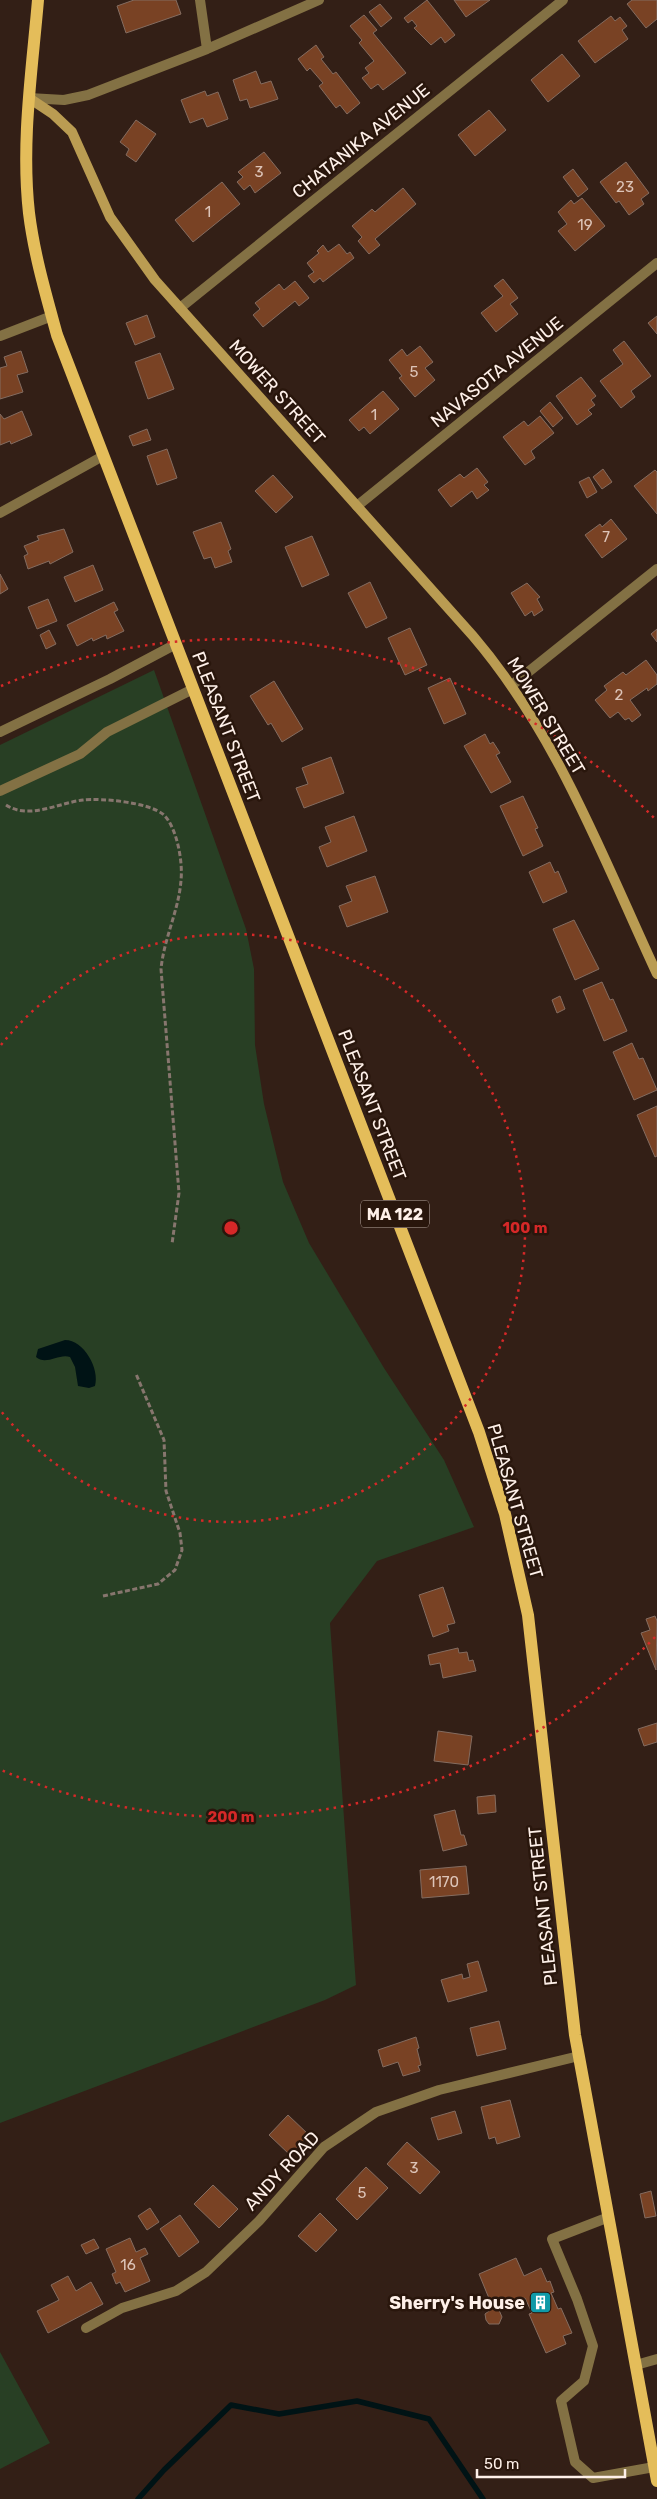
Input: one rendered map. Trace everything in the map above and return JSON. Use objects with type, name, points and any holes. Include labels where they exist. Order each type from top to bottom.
[{"type":"main road","name":"PLEASANT STREET","points":[[38,0],[26,153],[29,214],[37,257],[52,316],[103,456],[479,1432],[499,1491],[516,1560],[533,1643],[566,1968],[579,2056],[657,2482]]},
{"type":"street","points":[[200,0],[207,49]]},
{"type":"street","points":[[29,98],[64,100],[88,95],[207,49],[319,0]]},
{"type":"street","name":"CHATANIKA AVENUE","points":[[180,308],[563,0]]},
{"type":"street","name":"MOWER STREET","points":[[29,98],[53,114],[72,132],[110,216],[137,258],[473,636],[512,685],[568,783],[657,974]]},
{"type":"street","name":"NAVASOTA AVENUE","points":[[357,506],[657,264]]},
{"type":"street","points":[[0,336],[52,316]]},
{"type":"street","points":[[0,513],[103,456]]},
{"type":"street","points":[[512,685],[657,569]]},
{"type":"street","points":[[0,732],[110,679],[176,644]]},
{"type":"street","points":[[0,791],[80,754],[106,732],[193,689]]},
{"type":"street","name":"ANDY ROAD","points":[[86,2328],[122,2308],[176,2292],[206,2272],[259,2221],[324,2147],[376,2112],[439,2090],[579,2056]]},
{"type":"street","points":[[609,2217],[569,2230],[552,2239],[577,2299],[593,2346],[584,2381],[561,2401],[575,2462],[592,2478],[654,2467]]},
{"type":"street","points":[[636,2365],[657,2359]]},
{"type":"path","points":[[0,802],[18,811],[48,808],[82,800],[115,801],[150,808],[163,814],[173,832],[182,879],[167,935],[161,969],[179,1193],[172,1244]]},
{"type":"path","points":[[103,1596],[158,1584],[175,1570],[182,1550],[180,1534],[166,1491],[164,1440],[136,1374]]},
{"type":"green space","points":[[154,670],[246,929],[254,969],[255,1045],[264,1104],[283,1182],[309,1243],[384,1368],[444,1460],[474,1527],[377,1561],[330,1623],[356,1985],[325,2000],[0,2123],[0,745]]},
{"type":"green space","points":[[0,2352],[50,2443],[0,2469]]},
{"type":"shaded area","points":[[65,1340],[72,1341],[78,1345],[89,1357],[95,1372],[95,1386],[89,1388],[78,1386],[75,1367],[70,1357],[44,1360],[36,1357],[38,1349]]},
{"type":"building","points":[[134,0],[176,0],[181,14],[126,33],[117,6]]},
{"type":"building","points":[[427,0],[455,35],[445,43],[441,37],[431,45],[414,28],[417,26],[412,20],[408,23],[404,18]]},
{"type":"building","points":[[454,0],[490,0],[466,17]]},
{"type":"building","points":[[632,0],[657,0],[657,19],[646,28],[627,4]]},
{"type":"building","points":[[380,4],[392,18],[381,27],[369,12]]},
{"type":"building","points":[[364,15],[377,30],[373,33],[406,73],[383,90],[378,84],[371,89],[362,78],[369,73],[365,68],[374,61],[359,43],[362,40],[350,26]]},
{"type":"building","points":[[611,16],[615,21],[620,17],[627,26],[622,30],[628,39],[595,63],[578,41]]},
{"type":"building","points":[[316,45],[324,57],[321,59],[333,74],[336,72],[360,103],[347,114],[340,105],[336,108],[319,86],[323,83],[310,68],[307,71],[298,59]]},
{"type":"building","points":[[562,54],[580,76],[548,102],[531,80]]},
{"type":"building","points":[[256,71],[261,84],[271,81],[278,99],[250,108],[247,99],[240,101],[233,80]]},
{"type":"building","points":[[205,91],[207,96],[218,92],[228,119],[207,127],[203,118],[190,123],[181,100]]},
{"type":"building","points":[[489,110],[506,130],[475,156],[458,135]]},
{"type":"building","points":[[136,120],[156,134],[136,162],[126,155],[129,149],[120,142]]},
{"type":"building","points":[[264,152],[281,173],[255,193],[250,185],[244,190],[237,182],[243,177],[238,172]]},
{"type":"building","points":[[626,162],[649,193],[641,199],[644,204],[629,215],[619,201],[616,203],[600,182]]},
{"type":"building","points":[[573,169],[588,189],[578,197],[563,177]]},
{"type":"building","points":[[222,182],[240,204],[193,242],[175,220]]},
{"type":"building","points":[[403,188],[416,204],[375,239],[380,245],[369,254],[358,241],[362,237],[352,226],[372,209],[375,212]]},
{"type":"building","points":[[582,198],[605,226],[575,251],[558,231],[567,224],[558,212],[571,200],[574,204]]},
{"type":"building","points":[[339,244],[347,254],[350,252],[354,258],[323,282],[320,278],[314,283],[308,276],[314,272],[307,263],[319,253],[317,251],[323,245],[328,252]]},
{"type":"building","points":[[503,279],[518,298],[510,304],[518,314],[496,332],[481,313],[503,296],[494,286]]},
{"type":"building","points":[[295,281],[309,298],[299,306],[295,301],[263,327],[253,315],[260,309],[255,303],[279,284],[284,290]]},
{"type":"building","points":[[147,315],[155,337],[135,345],[126,323]]},
{"type":"building","points":[[657,316],[657,334],[648,323]]},
{"type":"building","points":[[624,341],[651,376],[631,391],[635,397],[621,408],[600,381],[623,364],[613,350]]},
{"type":"building","points":[[420,346],[433,362],[425,368],[435,380],[415,397],[399,378],[402,376],[389,360],[402,349],[407,356]]},
{"type":"building","points":[[21,351],[28,372],[17,375],[23,392],[0,399],[0,368],[7,366],[4,357]]},
{"type":"building","points":[[160,353],[174,389],[148,399],[135,362]]},
{"type":"building","points":[[581,377],[596,396],[591,400],[595,405],[588,410],[592,414],[577,425],[556,396]]},
{"type":"building","points":[[383,391],[399,409],[370,434],[364,427],[359,431],[349,420]]},
{"type":"building","points":[[550,402],[563,418],[553,427],[540,411]]},
{"type":"building","points":[[22,411],[32,435],[11,444],[10,441],[0,445],[0,414],[4,419]]},
{"type":"building","points":[[540,416],[554,433],[531,451],[535,458],[525,465],[503,437],[524,421],[528,426]]},
{"type":"building","points":[[147,429],[151,440],[133,446],[129,436]]},
{"type":"building","points":[[167,449],[177,478],[157,485],[147,456]]},
{"type":"building","points":[[477,468],[488,482],[484,485],[489,490],[477,499],[472,491],[451,507],[438,490],[460,474],[464,478]]},
{"type":"building","points":[[603,469],[612,482],[602,489],[593,477]]},
{"type":"building","points":[[655,470],[657,472],[657,514],[634,486]]},
{"type":"building","points":[[273,475],[293,497],[276,513],[255,491]]},
{"type":"building","points":[[589,477],[597,492],[587,498],[579,482]]},
{"type":"building","points":[[611,519],[627,539],[602,558],[585,535],[600,524],[602,527]]},
{"type":"building","points":[[221,522],[231,549],[228,551],[232,562],[215,568],[211,557],[204,559],[193,532]]},
{"type":"building","points":[[64,529],[73,552],[50,564],[49,561],[28,569],[24,556],[28,554],[24,546],[39,540],[37,536]]},
{"type":"building","points":[[312,536],[329,575],[302,587],[285,547]]},
{"type":"building","points":[[93,565],[103,590],[75,602],[64,577]]},
{"type":"building","points":[[0,574],[8,589],[0,594]]},
{"type":"building","points":[[370,582],[387,618],[366,628],[348,593]]},
{"type":"building","points":[[527,583],[540,597],[537,599],[543,610],[534,616],[532,611],[525,616],[511,593]]},
{"type":"building","points":[[48,599],[57,621],[37,629],[28,607]]},
{"type":"building","points":[[114,602],[118,610],[114,612],[124,631],[107,639],[106,635],[93,641],[92,638],[77,646],[67,625]]},
{"type":"building","points":[[410,628],[427,665],[405,675],[388,638]]},
{"type":"building","points":[[657,629],[657,642],[651,634]]},
{"type":"building","points":[[49,630],[56,644],[46,649],[40,635]]},
{"type":"building","points":[[646,660],[657,675],[657,684],[648,691],[647,688],[630,700],[641,715],[632,722],[629,718],[625,720],[618,712],[610,718],[595,700],[607,690],[604,686],[623,672],[626,675]]},
{"type":"building","points":[[450,678],[466,714],[444,724],[428,688]]},
{"type":"building","points":[[274,681],[303,729],[282,742],[271,723],[268,725],[250,696]]},
{"type":"building","points":[[485,734],[490,744],[493,742],[500,753],[496,755],[511,782],[491,793],[464,746]]},
{"type":"building","points":[[331,757],[344,793],[304,808],[296,788],[308,784],[302,768]]},
{"type":"building","points":[[523,796],[538,828],[535,829],[543,846],[523,856],[500,806]]},
{"type":"building","points":[[354,816],[367,851],[327,867],[319,847],[331,842],[325,827]]},
{"type":"building","points":[[550,862],[555,873],[558,871],[567,892],[543,903],[529,872]]},
{"type":"building","points":[[375,876],[388,912],[347,927],[339,906],[352,901],[346,886]]},
{"type":"building","points":[[574,920],[599,969],[575,980],[553,929]]},
{"type":"building","points":[[602,982],[610,1000],[613,999],[627,1031],[604,1041],[583,990]]},
{"type":"building","points":[[560,996],[565,1009],[557,1013],[552,1000]]},
{"type":"building","points":[[632,1043],[639,1059],[643,1058],[657,1090],[634,1100],[613,1052]]},
{"type":"building","points":[[657,1106],[657,1156],[655,1157],[637,1115]]},
{"type":"building","points":[[443,1587],[455,1623],[447,1625],[449,1631],[433,1637],[419,1595]]},
{"type":"building","points":[[655,1616],[657,1621],[656,1670],[641,1633],[650,1630],[646,1619]]},
{"type":"building","points":[[458,1648],[459,1653],[467,1652],[469,1661],[473,1660],[476,1671],[443,1678],[440,1663],[430,1665],[428,1655]]},
{"type":"building","points":[[657,1723],[657,1742],[644,1746],[638,1729]]},
{"type":"building","points":[[438,1731],[472,1736],[468,1765],[434,1761]]},
{"type":"building","points":[[495,1795],[496,1812],[478,1814],[477,1797]]},
{"type":"building","points":[[455,1810],[461,1835],[464,1835],[467,1845],[443,1851],[434,1815]]},
{"type":"building","points":[[466,1866],[469,1894],[422,1898],[420,1870]]},
{"type":"building","points":[[478,1961],[487,1991],[448,2002],[441,1980],[462,1974],[463,1979],[470,1977],[467,1964]]},
{"type":"building","points":[[499,2021],[506,2049],[477,2056],[470,2028]]},
{"type":"building","points":[[416,2037],[421,2065],[418,2066],[420,2071],[403,2076],[398,2062],[383,2067],[378,2050]]},
{"type":"building","points":[[510,2100],[520,2137],[497,2144],[495,2137],[489,2139],[481,2107]]},
{"type":"building","points":[[455,2111],[462,2133],[438,2140],[431,2118]]},
{"type":"building","points":[[288,2115],[309,2135],[290,2155],[269,2135]]},
{"type":"building","points":[[407,2142],[440,2172],[420,2194],[387,2164]]},
{"type":"building","points":[[366,2167],[388,2188],[357,2220],[336,2199]]},
{"type":"building","points":[[213,2185],[238,2209],[219,2228],[194,2204]]},
{"type":"building","points":[[651,2191],[656,2216],[645,2218],[640,2194]]},
{"type":"building","points":[[150,2208],[159,2222],[147,2230],[138,2216]]},
{"type":"building","points":[[320,2213],[337,2230],[316,2252],[298,2236]]},
{"type":"building","points":[[180,2215],[199,2242],[179,2257],[160,2229]]},
{"type":"building","points":[[130,2238],[136,2252],[145,2248],[148,2254],[140,2258],[150,2281],[125,2292],[120,2282],[116,2284],[112,2274],[116,2272],[106,2249]]},
{"type":"building","points":[[94,2239],[99,2248],[86,2254],[81,2245]]},
{"type":"building","name":"Sherry's House","points":[[516,2258],[524,2276],[541,2268],[547,2282],[550,2281],[554,2292],[551,2293],[558,2309],[561,2308],[572,2333],[563,2336],[566,2344],[546,2353],[529,2314],[532,2313],[525,2298],[499,2310],[502,2317],[499,2324],[489,2324],[486,2320],[485,2314],[493,2308],[479,2274]]},
{"type":"building","points":[[68,2276],[76,2291],[91,2282],[103,2304],[48,2333],[37,2311],[59,2300],[51,2285]]},
{"type":"waterway","points":[[138,2499],[164,2470],[231,2405],[279,2414],[357,2401],[429,2419],[483,2499]]},
{"type":"place","name":"Sherry's House","points":[[541,2303]]}]
